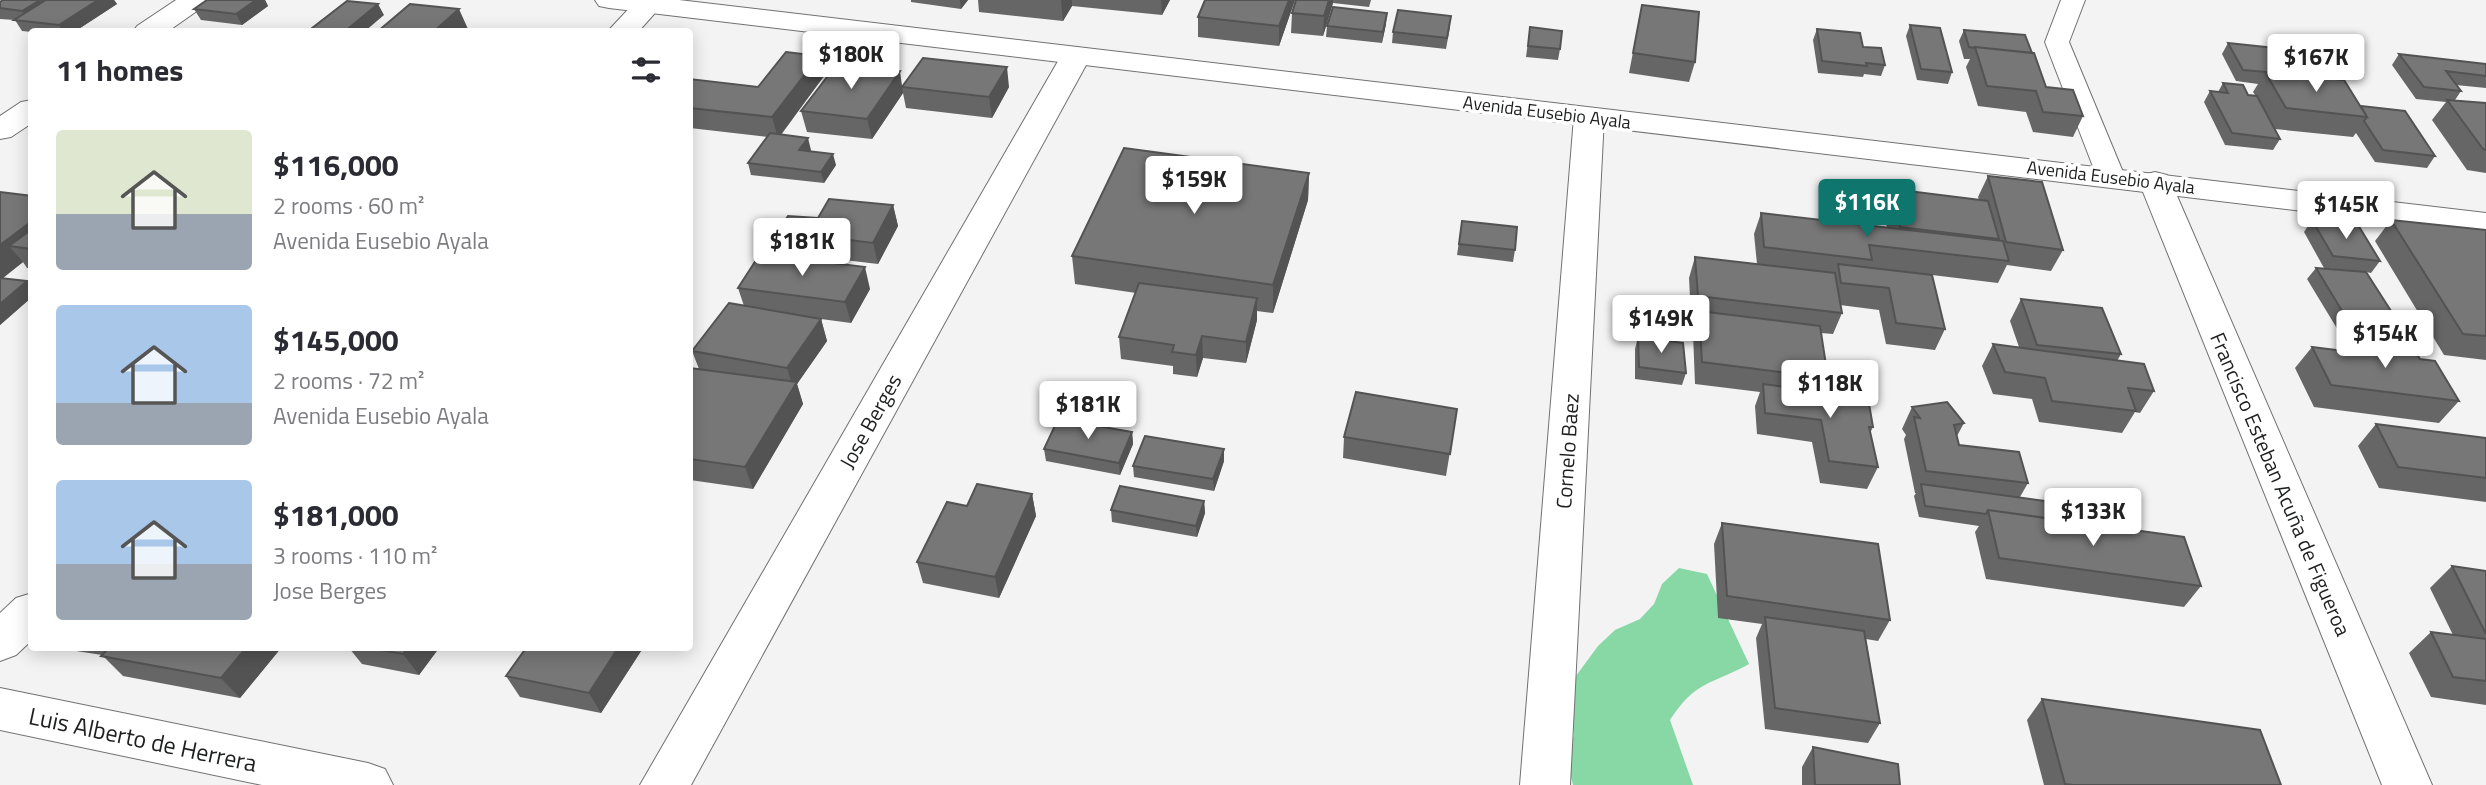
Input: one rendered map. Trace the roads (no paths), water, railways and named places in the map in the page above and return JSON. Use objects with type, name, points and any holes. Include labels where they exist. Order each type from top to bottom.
[{"type":"street","points":[[153,28],[194,0]]},
{"type":"street","name":"Avenida Eusebio Ayala","points":[[609,0],[2486,223]]},
{"type":"street","points":[[625,28],[649,4]]},
{"type":"street","name":"Jose Berges","points":[[665,785],[1076,56]]},
{"type":"street","points":[[0,130],[28,112]]},
{"type":"street","name":"Cornelo Baez","points":[[1545,785],[1589,117]]},
{"type":"street","name":"Francisco Esteban Acuña de Figueroa","points":[[2155,182],[2407,785]]},
{"type":"street","points":[[0,642],[28,615]]},
{"type":"street","name":"Luis Alberto de Herrera","points":[[0,709],[368,785]]},
{"type":"lane","points":[[2073,0],[2057,42],[2111,177]]}]
